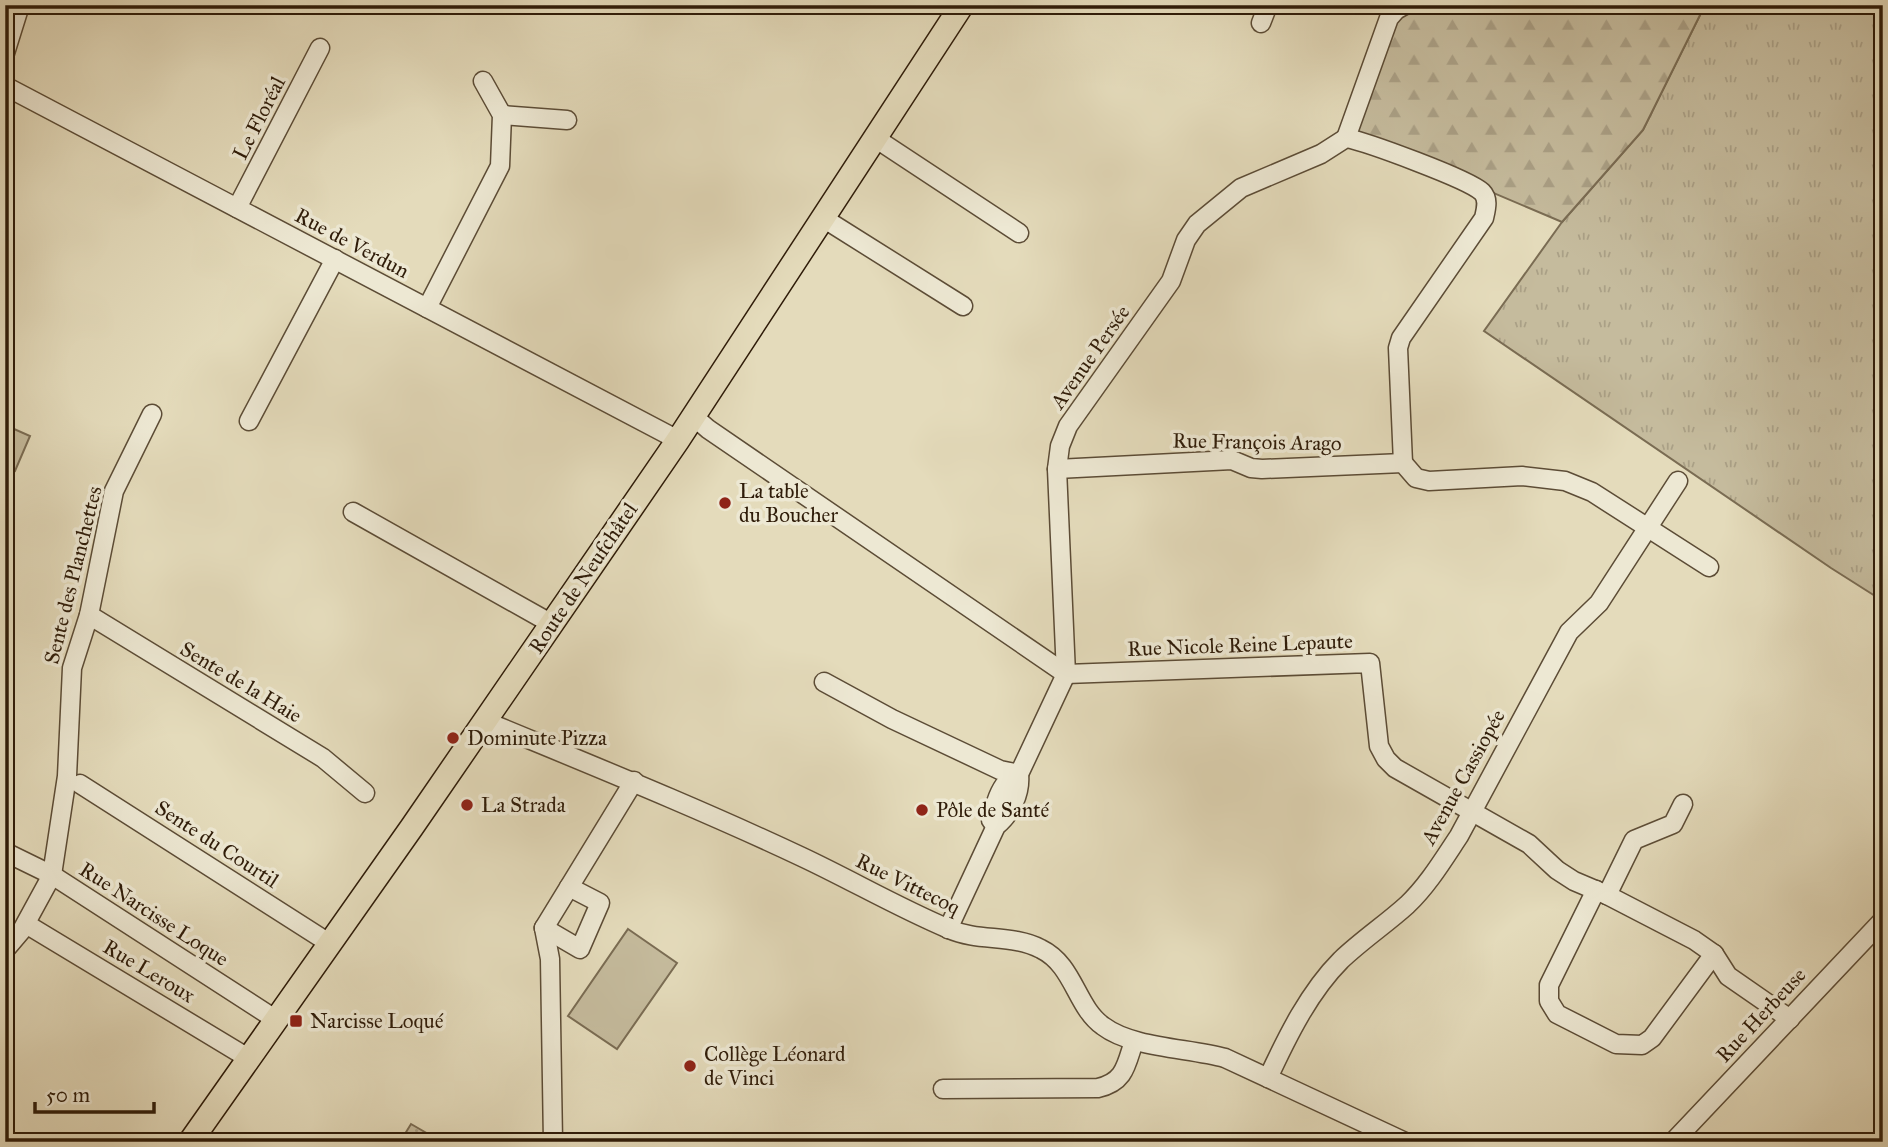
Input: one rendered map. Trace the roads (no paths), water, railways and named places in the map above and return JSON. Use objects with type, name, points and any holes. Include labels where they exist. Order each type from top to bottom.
[{"type":"main road","name":"Route de Neufchâtel","points":[[190,1142],[678,440],[962,5]]},
{"type":"street","points":[[5,53],[19,5]]},
{"type":"street","points":[[1261,23],[1268,5]]},
{"type":"street","points":[[1396,7],[1384,31],[1346,138],[1371,145],[1466,183],[1483,193],[1487,204],[1484,218],[1401,338],[1398,348],[1403,463],[1416,478],[1429,481],[1522,476],[1566,481],[1591,492],[1709,568]]},
{"type":"street","name":"Le Floréal","points":[[237,208],[320,48]]},
{"type":"street","points":[[426,308],[500,166],[502,115],[483,81]]},
{"type":"street","name":"Rue de Verdun","points":[[5,86],[678,440]]},
{"type":"street","points":[[502,115],[567,120]]},
{"type":"street","points":[[876,138],[1019,233]]},
{"type":"street","name":"Avenue Persée","points":[[948,929],[996,826],[1007,817],[1020,785],[1019,774],[1066,674],[1057,469],[1060,446],[1068,426],[1171,281],[1175,264],[1197,224],[1241,188],[1321,154],[1346,138]]},
{"type":"street","points":[[823,218],[963,306]]},
{"type":"street","points":[[249,421],[335,259]]},
{"type":"street","name":"Sente des Planchettes","points":[[5,950],[26,924],[52,875],[66,776],[72,668],[89,615],[114,491],[152,414]]},
{"type":"street","points":[[694,416],[708,429],[1066,674]]},
{"type":"street","name":"Rue François Arago","points":[[1057,469],[1232,460],[1251,468],[1262,469],[1403,463]]},
{"type":"street","name":"Avenue Cassiopée","points":[[1268,1078],[1297,1021],[1340,961],[1417,895],[1438,868],[1472,812],[1564,640],[1599,603],[1678,481]]},
{"type":"street","points":[[353,512],[552,624]]},
{"type":"street","name":"Sente de la Haie","points":[[89,615],[323,758],[365,793]]},
{"type":"street","name":"Rue Nicole Reine Lepaute","points":[[1066,674],[1370,663],[1379,746],[1395,768],[1529,844],[1557,870],[1694,940],[1714,954],[1728,976],[1790,1019]]},
{"type":"street","points":[[824,682],[892,719],[1000,769],[1019,774]]},
{"type":"street","name":"Rue Vittecoq","points":[[485,721],[634,781],[802,857],[948,929],[976,937],[1019,941],[1041,949],[1054,956],[1063,967],[1086,1006],[1102,1026],[1134,1041],[1199,1051],[1225,1058],[1405,1142]]},
{"type":"street","points":[[553,1142],[550,959],[544,928],[634,781]]},
{"type":"street","name":"Sente du Courtil","points":[[80,784],[329,943]]},
{"type":"street","points":[[1684,804],[1673,824],[1634,839],[1549,985],[1549,1001],[1557,1014],[1616,1044],[1642,1045],[1652,1038],[1714,954]]},
{"type":"street","name":"Rue Narcisse Loque","points":[[5,852],[52,875],[275,1020]]},
{"type":"street","points":[[544,928],[580,949],[600,903],[569,887]]},
{"type":"street","name":"Rue Herbeuse","points":[[1674,1141],[1883,920]]},
{"type":"street","name":"Rue Leroux","points":[[26,924],[248,1058]]},
{"type":"street","points":[[943,1089],[1098,1088],[1111,1085],[1118,1081],[1134,1041]]},
{"type":"place","name":"La table du Boucher","points":[[725,503]]},
{"type":"place","name":"Dominute Pizza","points":[[453,738]]},
{"type":"place","name":"La Strada","points":[[467,805]]},
{"type":"place","name":"Pôle de Santé","points":[[922,810]]},
{"type":"place","name":"Narcisse Loqué","points":[[296,1021]]},
{"type":"place","name":"Collège Léonard de Vinci","points":[[690,1066]]}]
